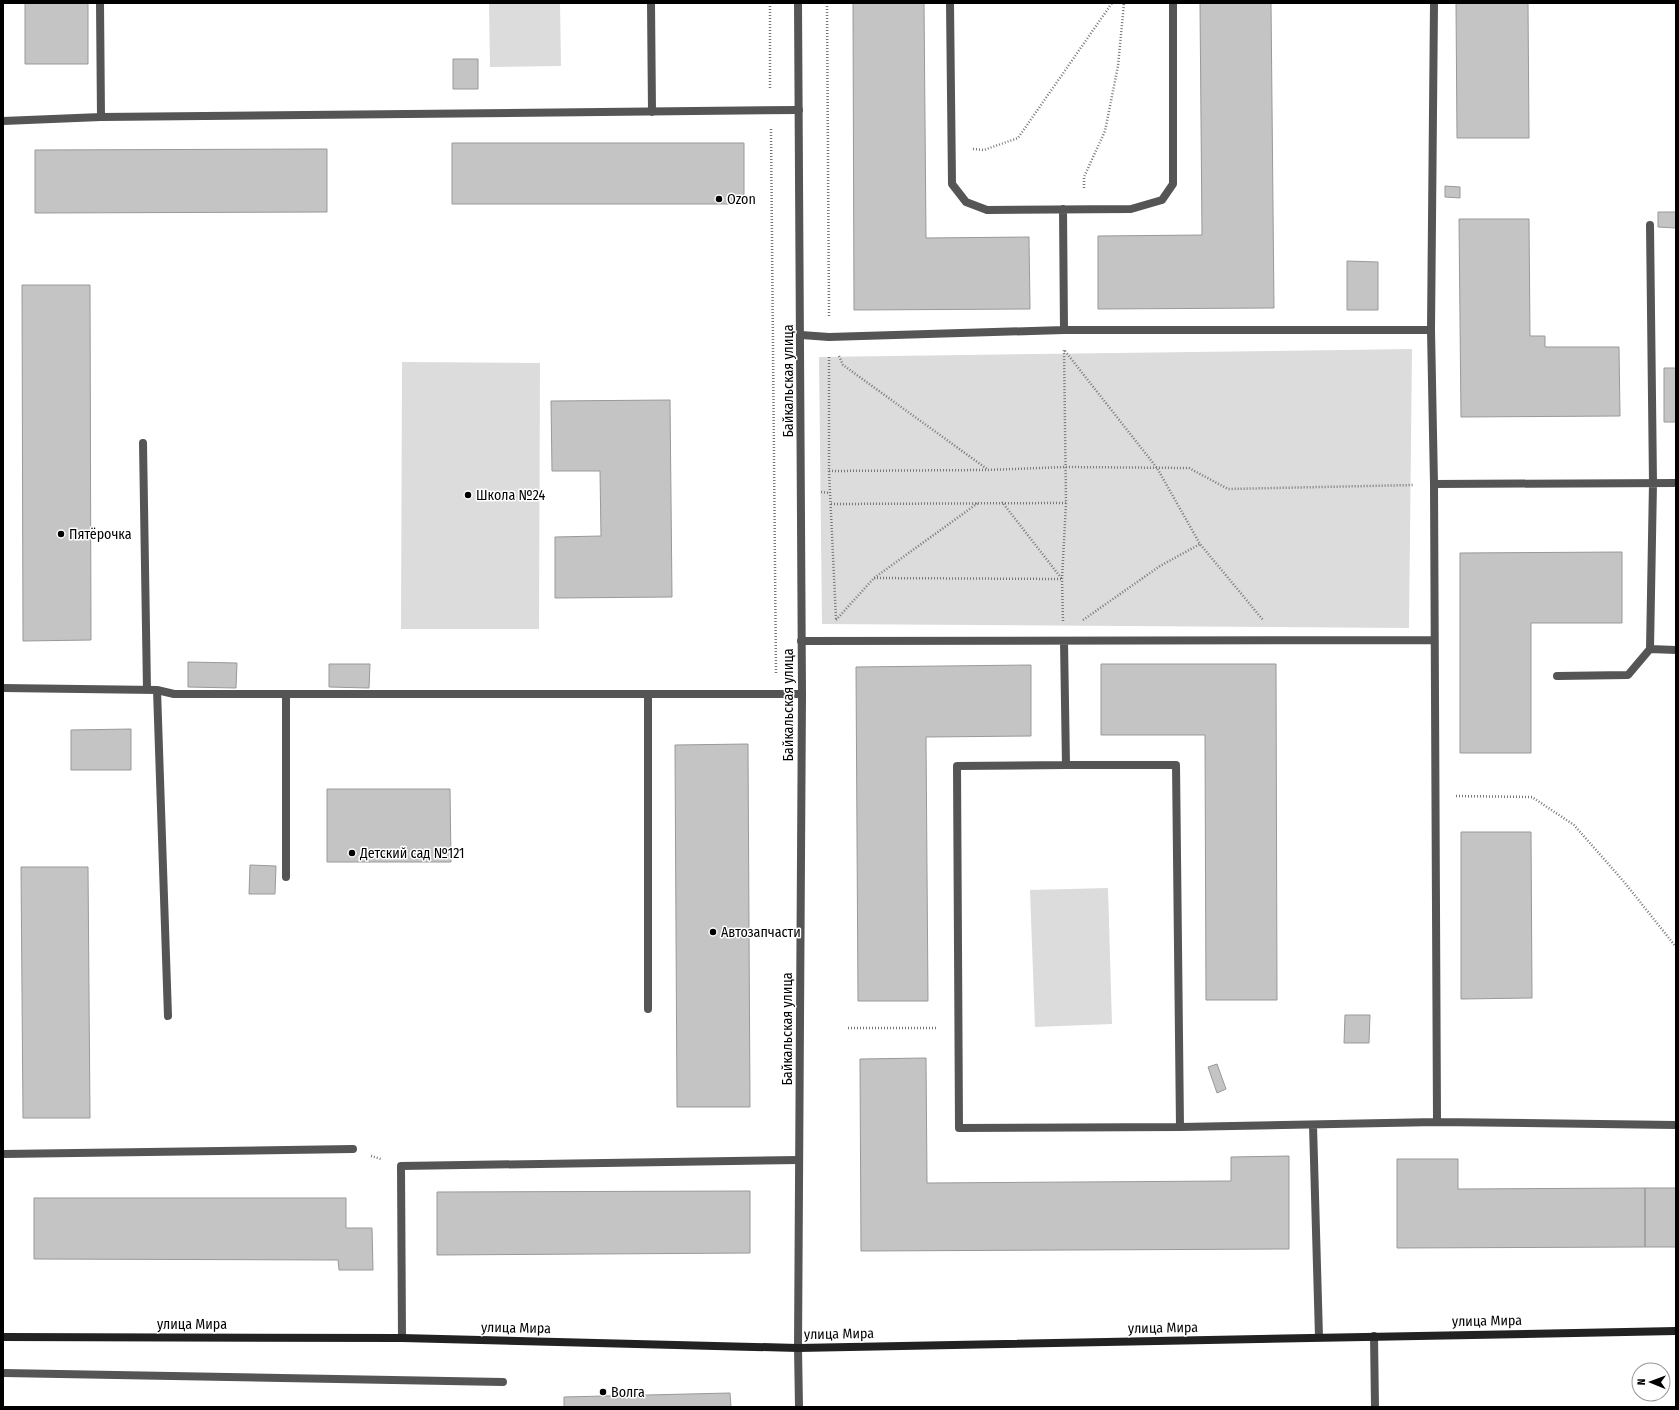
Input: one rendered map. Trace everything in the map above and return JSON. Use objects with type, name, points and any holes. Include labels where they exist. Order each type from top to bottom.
[{"type":"main road","name":"улица Мира","points":[[3,1337],[402,1338],[798,1348],[1676,1331]]},
{"type":"street","points":[[100,3],[100,117]]},
{"type":"street","points":[[651,3],[652,112]]},
{"type":"street","name":"Байкальская улица","points":[[798,3],[802,694],[798,1348],[799,1407]]},
{"type":"street","points":[[950,3],[952,184],[966,202],[986,210],[1131,209],[1162,200],[1173,184],[1173,3]]},
{"type":"street","points":[[1434,3],[1431,330],[1434,484],[1437,1122]]},
{"type":"street","points":[[3,121],[100,117],[799,110]]},
{"type":"street","points":[[1064,209],[1064,330]]},
{"type":"street","points":[[1557,676],[1628,675],[1650,649],[1652,483],[1650,225]]},
{"type":"street","points":[[800,336],[829,337],[1064,330],[1431,330]]},
{"type":"street","points":[[143,443],[147,690]]},
{"type":"street","points":[[1434,484],[1676,483]]},
{"type":"street","points":[[801,640],[836,641],[1064,637],[1280,641],[1434,640]]},
{"type":"street","points":[[1064,637],[1066,765]]},
{"type":"street","points":[[1650,649],[1676,650]]},
{"type":"street","points":[[3,688],[157,690],[174,694],[802,694]]},
{"type":"street","points":[[157,690],[168,1016]]},
{"type":"street","points":[[286,694],[286,877]]},
{"type":"street","points":[[648,694],[648,1009]]},
{"type":"street","points":[[1180,1127],[1176,765],[957,766],[959,1128],[1180,1127],[1437,1122],[1676,1125]]},
{"type":"street","points":[[1313,1125],[1318,1337]]},
{"type":"street","points":[[3,1154],[353,1150]]},
{"type":"street","points":[[402,1338],[401,1166],[799,1160]]},
{"type":"street","points":[[1374,1336],[1374,1407]]},
{"type":"street","points":[[3,1373],[503,1382]]},
{"type":"path","points":[[770,3],[776,694]]},
{"type":"path","points":[[827,3],[829,471],[836,641]]},
{"type":"path","points":[[952,148],[984,150],[1018,138],[1112,3]]},
{"type":"path","points":[[1083,209],[1084,177],[1105,131],[1118,66],[1124,3]]},
{"type":"path","points":[[1064,330],[1066,503],[1062,579],[1064,637]]},
{"type":"path","points":[[829,337],[843,365],[987,470]]},
{"type":"path","points":[[1064,350],[1157,468],[1200,544],[1280,641]]},
{"type":"path","points":[[829,471],[987,470],[1065,467],[1189,468],[1228,489],[1434,484]]},
{"type":"path","points":[[831,504],[978,502],[1066,503]]},
{"type":"path","points":[[836,619],[874,578],[978,502]]},
{"type":"path","points":[[1002,502],[1062,579]]},
{"type":"path","points":[[1064,637],[1160,566],[1200,544]]},
{"type":"path","points":[[874,578],[1062,579]]},
{"type":"path","points":[[1435,796],[1532,797],[1574,824],[1625,883],[1676,947]]},
{"type":"path","points":[[848,1028],[958,1028]]},
{"type":"path","points":[[353,1150],[401,1166]]},
{"type":"shaded area","points":[[489,3],[560,3],[561,66],[490,67]]},
{"type":"shaded area","points":[[1412,349],[1409,628],[822,624],[819,357]]},
{"type":"shaded area","points":[[402,362],[540,363],[539,629],[401,629]]},
{"type":"shaded area","points":[[1108,888],[1112,1024],[1035,1027],[1030,890]]},
{"type":"building","points":[[25,3],[88,3],[88,64],[25,64]]},
{"type":"building","points":[[853,3],[924,3],[926,238],[1029,237],[1030,309],[854,310]]},
{"type":"building","points":[[1200,3],[1271,3],[1274,308],[1098,309],[1098,236],[1202,235]]},
{"type":"building","points":[[1456,3],[1528,3],[1529,138],[1457,138]]},
{"type":"building","points":[[453,59],[478,59],[478,89],[453,89]]},
{"type":"building","points":[[452,143],[744,143],[744,204],[452,204]]},
{"type":"building","points":[[327,149],[327,212],[35,213],[35,150]]},
{"type":"building","points":[[1445,186],[1460,187],[1460,198],[1445,197]]},
{"type":"building","points":[[1658,212],[1676,212],[1676,228],[1658,227]]},
{"type":"building","points":[[1459,219],[1529,219],[1530,336],[1545,336],[1545,347],[1619,347],[1620,416],[1461,417]]},
{"type":"building","points":[[1347,261],[1378,262],[1378,310],[1347,310]]},
{"type":"building","points":[[22,285],[90,285],[91,640],[23,641]]},
{"type":"building","points":[[1664,368],[1676,368],[1676,422],[1664,422]]},
{"type":"building","points":[[670,400],[672,597],[555,598],[555,537],[601,536],[600,471],[552,471],[551,401]]},
{"type":"building","points":[[1622,552],[1622,623],[1531,623],[1531,753],[1460,753],[1460,553]]},
{"type":"building","points":[[188,662],[237,663],[236,688],[188,687]]},
{"type":"building","points":[[329,664],[370,664],[369,688],[329,687]]},
{"type":"building","points":[[1101,664],[1276,664],[1277,1000],[1206,1000],[1205,735],[1101,735]]},
{"type":"building","points":[[1031,665],[1031,736],[926,737],[928,1001],[858,1001],[856,667]]},
{"type":"building","points":[[131,729],[131,770],[71,770],[71,730]]},
{"type":"building","points":[[748,744],[750,1107],[677,1107],[675,745]]},
{"type":"building","points":[[327,789],[450,789],[451,862],[327,862]]},
{"type":"building","points":[[1461,832],[1531,832],[1532,998],[1461,999]]},
{"type":"building","points":[[250,865],[276,866],[275,894],[249,894]]},
{"type":"building","points":[[21,867],[88,867],[90,1118],[23,1118]]},
{"type":"building","points":[[1345,1015],[1370,1015],[1369,1043],[1344,1043]]},
{"type":"building","points":[[926,1058],[927,1183],[1231,1181],[1231,1157],[1289,1156],[1289,1249],[861,1251],[860,1059]]},
{"type":"building","points":[[1217,1064],[1226,1089],[1217,1093],[1208,1067]]},
{"type":"building","points":[[1397,1159],[1458,1159],[1458,1189],[1645,1188],[1645,1247],[1397,1248]]},
{"type":"building","points":[[1645,1188],[1676,1188],[1676,1247],[1645,1247]]},
{"type":"building","points":[[750,1191],[750,1253],[437,1255],[437,1192]]},
{"type":"building","points":[[34,1198],[346,1198],[346,1228],[372,1228],[373,1270],[339,1270],[338,1260],[34,1259]]},
{"type":"building","points":[[730,1393],[731,1407],[564,1407],[564,1397]]},
{"type":"place","name":"Ozon","points":[[719,199]]},
{"type":"place","name":"Школа №24","points":[[468,495]]},
{"type":"place","name":"Пятёрочка","points":[[61,534]]},
{"type":"place","name":"Детский сад №121","points":[[352,853]]},
{"type":"place","name":"Автозапчасти","points":[[713,932]]},
{"type":"place","name":"Волга","points":[[603,1392]]}]
